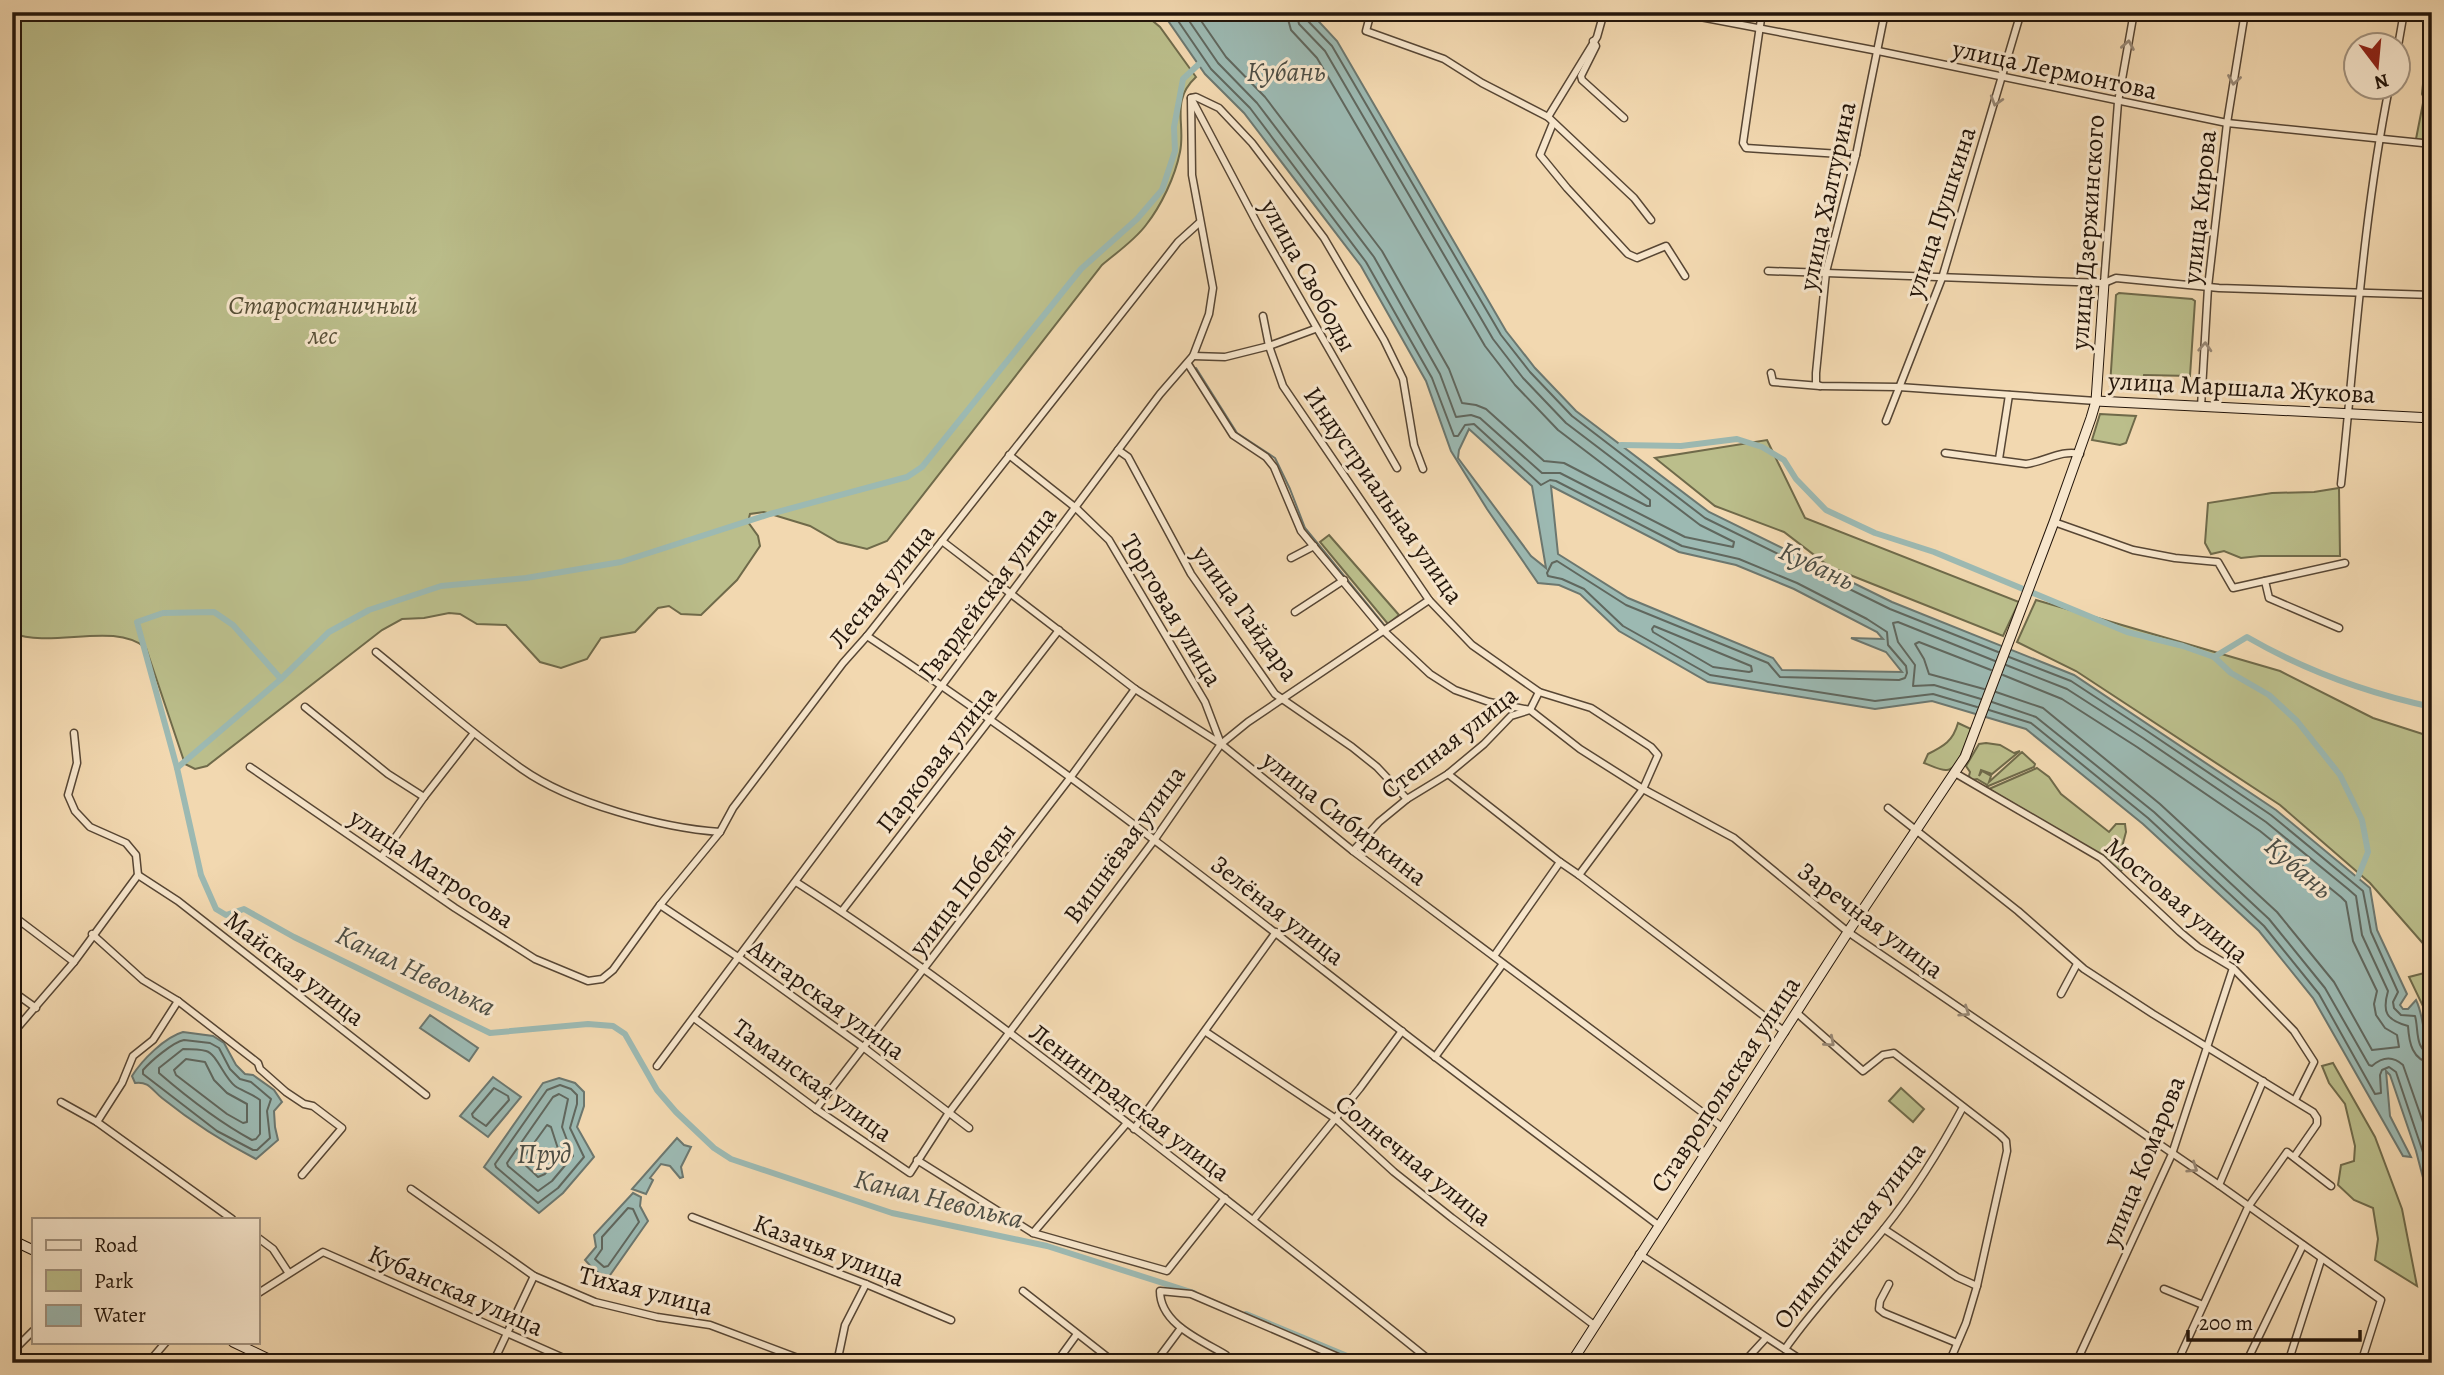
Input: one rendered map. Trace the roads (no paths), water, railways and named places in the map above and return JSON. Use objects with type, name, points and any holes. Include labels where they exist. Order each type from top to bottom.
[{"type":"main road","name":"улица Дзержинского","points":[[1975,734],[2080,454],[2096,401],[2104,283]]},
{"type":"main road","name":"улица Маршала Жукова","points":[[2096,401],[2432,418]]},
{"type":"main road","name":"Ставропольская улица","points":[[1571,1363],[1848,932],[1955,773],[1975,734]]},
{"type":"main road","points":[[12,1240],[32,1250]]},
{"type":"main road","points":[[237,1344],[277,1363]]},
{"type":"street","points":[[1371,12],[1366,31],[1444,59],[1550,120],[1633,198],[1651,220]]},
{"type":"street","points":[[1604,12],[1593,41],[1550,120],[1540,155],[1628,254],[1637,258],[1666,246],[1685,276]]},
{"type":"street","name":"улица Лермонтова","points":[[1674,12],[2227,123],[2432,144]]},
{"type":"street","points":[[1762,12],[1742,144],[1746,148],[1856,155]]},
{"type":"street","name":"улица Халтурина","points":[[1820,386],[1816,383],[1816,373],[1826,272],[1856,155],[1885,12]]},
{"type":"street","name":"улица Пушкина","points":[[1886,421],[1942,278],[2021,12]]},
{"type":"street","name":"улица Дзержинского","points":[[2104,283],[2118,102],[2134,12]]},
{"type":"street","name":"улица Кирова","points":[[2201,407],[2208,287],[2227,123],[2245,12]]},
{"type":"street","points":[[2400,32],[2404,12]]},
{"type":"street","points":[[1593,41],[1596,46],[1581,76],[1623,118]]},
{"type":"street","points":[[1191,98],[1196,97],[1219,108],[1244,134],[1324,238],[1384,340],[1403,379],[1414,444],[1423,469]]},
{"type":"street","name":"Гвардейская улица","points":[[657,1066],[1160,394],[1194,356],[1209,314],[1213,288],[1192,175],[1191,98]]},
{"type":"street","name":"улица Свободы","points":[[1191,98],[1315,328],[1397,468]]},
{"type":"street","points":[[2341,484],[2360,292],[2379,139],[2386,102]]},
{"type":"street","name":"Лесная улица","points":[[602,979],[613,970],[660,905],[720,832],[741,796],[843,663],[1178,242],[1199,223]]},
{"type":"street","points":[[1768,271],[2104,283],[2116,278],[2208,287],[2432,295]]},
{"type":"street","name":"Индустриальная улица","points":[[1263,316],[1269,346],[1283,386],[1429,600],[1472,645],[1538,692],[1591,708],[1651,747],[1658,755],[1643,789],[1580,875]]},
{"type":"street","points":[[1194,356],[1225,357],[1269,346],[1315,328]]},
{"type":"street","name":"Заречная улица","points":[[1188,364],[1233,435],[1266,457],[1274,467],[1301,531],[1384,631],[1430,674],[1455,690],[1489,702],[1530,710],[1580,749],[1643,789],[1734,838],[1848,932],[2219,1185],[2321,1260],[2381,1300],[2361,1363]]},
{"type":"street","name":"улица Маршала Жукова","points":[[1771,373],[1773,382],[1820,386],[1899,387],[2096,401]]},
{"type":"street","points":[[1999,459],[2009,395]]},
{"type":"street","name":"улица Гайдара","points":[[1118,450],[1128,457],[1191,574],[1275,694],[1352,747],[1377,768],[1406,799]]},
{"type":"street","points":[[1945,453],[2026,464],[2071,451],[2080,454]]},
{"type":"street","name":"Торговая улица","points":[[1009,455],[1076,508],[1117,550],[1205,702],[1220,744]]},
{"type":"street","points":[[2054,522],[2133,550],[2218,562],[2233,588],[2345,563]]},
{"type":"street","name":"улица Сибиркина","points":[[942,541],[1135,689],[1220,744],[1353,851],[1494,956],[1502,965],[1722,1127]]},
{"type":"street","points":[[1291,558],[1314,546]]},
{"type":"street","points":[[1295,612],[1344,580]]},
{"type":"street","points":[[2265,581],[2269,598],[2339,628]]},
{"type":"street","name":"Вишнёвая улица","points":[[910,1173],[948,1114],[1155,839],[1220,744],[1429,600]]},
{"type":"street","name":"Парковая улица","points":[[842,911],[1059,629]]},
{"type":"street","name":"Зелёная улица","points":[[867,636],[992,719],[1155,839],[1436,1058],[1658,1225]]},
{"type":"street","points":[[376,652],[524,771],[583,800],[640,818],[690,830],[720,832]]},
{"type":"street","name":"улица Победы","points":[[816,1109],[1135,689]]},
{"type":"street","name":"Степная улица","points":[[1353,851],[1379,822],[1406,799],[1448,774],[1484,744],[1511,716],[1530,710],[1538,692]]},
{"type":"street","points":[[305,707],[388,774],[424,797]]},
{"type":"street","points":[[12,1034],[74,962],[138,875],[136,855],[126,844],[90,827],[75,811],[68,795],[77,763],[74,733]]},
{"type":"street","points":[[382,856],[474,733]]},
{"type":"street","name":"улица Матросова","points":[[250,767],[455,908],[535,959],[588,981],[602,979]]},
{"type":"street","name":"Мостовая улица","points":[[1955,773],[2101,858],[2180,932],[2198,947],[2233,968],[2294,1031],[2314,1062],[2295,1100]]},
{"type":"street","points":[[1448,774],[1785,1032]]},
{"type":"street","points":[[1888,808],[2018,911],[2077,964],[2313,1112],[2317,1118],[2316,1124],[2294,1157]]},
{"type":"street","points":[[1494,956],[1560,862]]},
{"type":"street","name":"Майская улица","points":[[138,875],[178,901],[426,1095]]},
{"type":"street","name":"Ленинградская улица","points":[[796,881],[842,911],[1008,1032],[1225,1198],[1433,1363]]},
{"type":"street","name":"Ангарская улица","points":[[660,905],[863,1047],[969,1128]]},
{"type":"street","points":[[12,915],[74,962]]},
{"type":"street","points":[[1134,1129],[1276,932]]},
{"type":"street","points":[[92,934],[143,980],[178,1001],[258,1063],[260,1069],[286,1092],[303,1104],[313,1106],[342,1128],[302,1175]]},
{"type":"street","points":[[2061,994],[2077,964]]},
{"type":"street","points":[[1436,1058],[1502,965]]},
{"type":"street","name":"улица Комарова","points":[[2076,1363],[2172,1154],[2233,968]]},
{"type":"street","points":[[12,991],[36,1008]]},
{"type":"street","points":[[97,1122],[122,1083],[133,1056],[153,1040],[178,1001]]},
{"type":"street","points":[[1797,1013],[1863,1071],[1883,1055],[1894,1053],[2006,1141],[2007,1151],[1977,1286],[1966,1324],[1949,1363]]},
{"type":"street","name":"Таманская улица","points":[[694,1018],[816,1109],[910,1173]]},
{"type":"street","points":[[1253,1220],[1336,1119],[1402,1031]]},
{"type":"street","name":"Солнечная улица","points":[[1206,1032],[1336,1119],[1394,1172],[1594,1325]]},
{"type":"street","points":[[2219,1185],[2263,1081]]},
{"type":"street","points":[[61,1102],[97,1122],[231,1218]]},
{"type":"street","name":"Олимпийская улица","points":[[1785,1349],[1808,1317],[1884,1230],[1928,1171],[1963,1107]]},
{"type":"street","points":[[1033,1233],[1127,1123]]},
{"type":"street","points":[[2176,1363],[2248,1207],[2287,1152],[2331,1186]]},
{"type":"street","name":"Таманская улица","points":[[918,1160],[1033,1233],[1167,1271],[1225,1198]]},
{"type":"street","name":"Тихая улица","points":[[411,1189],[534,1276],[595,1302],[657,1317],[710,1325],[811,1363]]},
{"type":"street","name":"Казачья улица","points":[[692,1217],[951,1320]]},
{"type":"street","points":[[1884,1230],[1957,1277],[1977,1286]]},
{"type":"street","points":[[259,1238],[273,1249],[288,1272],[259,1291]]},
{"type":"street","points":[[2246,1363],[2302,1245]]},
{"type":"street","name":"Кубанская улица","points":[[288,1272],[323,1252],[575,1363]]},
{"type":"street","points":[[1639,1254],[1806,1363]]},
{"type":"street","points":[[2288,1363],[2321,1260]]},
{"type":"street","points":[[493,1363],[534,1276]]},
{"type":"street","points":[[837,1363],[845,1325],[866,1284]]},
{"type":"street","points":[[1889,1284],[1879,1309],[1957,1343]]},
{"type":"street","points":[[2164,1289],[2203,1306]]},
{"type":"street","points":[[1023,1291],[1115,1363]]},
{"type":"street","points":[[1226,1355],[1181,1328],[1163,1310],[1160,1291],[1191,1294],[1352,1363]]},
{"type":"street","points":[[1156,1363],[1181,1328]]},
{"type":"street","points":[[12,1353],[32,1332]]},
{"type":"street","points":[[1056,1363],[1077,1334]]},
{"type":"street","name":"Олимпийская улица","points":[[1743,1363],[1766,1338]]},
{"type":"street","points":[[148,1363],[164,1344]]},
{"type":"water","name":"Кубань","points":[[1162,12],[1310,12],[1337,41],[1506,331],[1535,368],[1576,411],[1709,512],[1892,602],[2074,675],[2276,810],[2370,888],[2377,930],[2407,994],[2400,1005],[2403,1009],[2408,1009],[2416,1000],[2427,1043],[2430,1049],[2432,1048],[2432,1212],[2416,1151],[2390,1075],[2386,1071],[2390,1116],[2411,1157],[2403,1156],[2313,998],[2259,931],[2143,824],[2026,729],[1932,701],[1875,709],[1708,682],[1619,631],[1580,594],[1559,585],[1538,583],[1451,451],[1426,381],[1361,266],[1244,113],[1205,74]],"holes":[[[1469,429],[1532,486],[1546,568],[1531,556],[1458,458]],[[1551,486],[1679,552],[1736,565],[1794,589],[1877,632],[1883,639],[1851,638],[1886,652],[1902,672],[1782,670],[1773,658],[1628,598],[1558,554]]]},
{"type":"water","points":[[430,1015],[478,1048],[469,1061],[420,1028]]},
{"type":"water","points":[[183,1032],[213,1036],[224,1043],[236,1065],[245,1074],[253,1075],[274,1090],[282,1102],[274,1111],[278,1140],[256,1159],[196,1123],[147,1085],[135,1083],[132,1076],[148,1056],[169,1039]]},
{"type":"water","points":[[493,1077],[521,1097],[488,1137],[460,1116]]},
{"type":"water","name":"Пруд","points":[[559,1078],[575,1083],[584,1092],[584,1106],[577,1127],[594,1157],[563,1193],[539,1213],[484,1167],[543,1083]]},
{"type":"water","points":[[677,1138],[684,1145],[691,1147],[681,1167],[683,1177],[680,1178],[670,1166],[661,1164],[650,1178],[653,1180],[646,1194],[632,1189]]},
{"type":"water","points":[[633,1193],[641,1197],[640,1206],[648,1221],[608,1278],[594,1270],[585,1260],[596,1247],[594,1235]]},
{"type":"waterway","points":[[177,768],[281,679],[329,632],[369,610],[441,586],[526,578],[621,562],[770,514],[907,477],[922,467],[1081,269],[1137,219],[1162,190],[1175,151],[1174,127],[1183,79],[1199,64]]},
{"type":"waterway","points":[[1196,368],[1237,433],[1275,458],[1305,528],[1385,626]]},
{"type":"waterway","points":[[1621,445],[1681,446],[1737,439],[1762,447],[1784,460],[1796,479],[1826,510],[1875,533],[1934,552],[2127,632],[2214,657]]},
{"type":"waterway","name":"Канал Неволька","points":[[281,679],[233,625],[214,612],[163,613],[137,622],[177,768],[201,875],[216,909],[226,915],[244,909],[294,937],[490,1033],[588,1024],[613,1026],[625,1034],[657,1090],[676,1112],[714,1148],[731,1159],[892,1213],[1047,1246],[1194,1293]]},
{"type":"waterway","points":[[2358,877],[2368,852],[2362,820],[2340,775],[2297,721],[2269,695],[2231,673],[2214,657],[2247,637],[2291,660],[2337,679],[2432,707]]},
{"type":"waterway","name":"Канал Неволька","points":[[1246,1314],[1364,1363]]},
{"type":"park label","name":"Старостаничный лес","points":[[323,320]]}]
